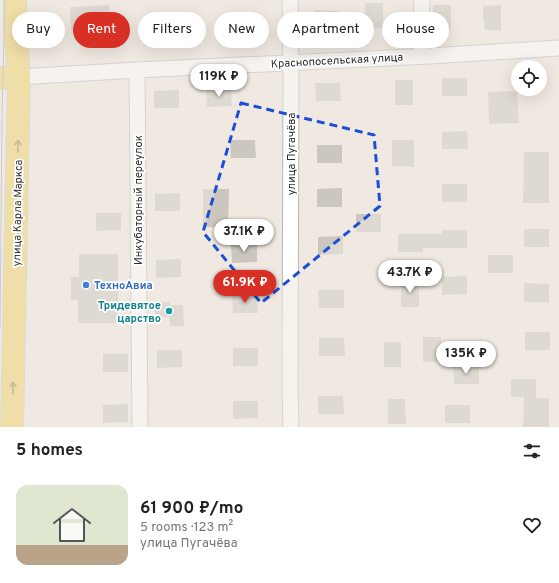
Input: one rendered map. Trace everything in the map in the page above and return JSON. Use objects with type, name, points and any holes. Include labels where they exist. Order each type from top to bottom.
[{"type":"main road","name":"улица Карла Маркса","points":[[12,427],[10,77],[15,27],[15,0]]},
{"type":"street","name":"улица Пугачёва","points":[[290,0],[291,427]]},
{"type":"street","points":[[421,56],[422,0]]},
{"type":"street","name":"Краснопосельская улица","points":[[10,77],[559,48]]},
{"type":"street","name":"Инкубаторный переулок","points":[[138,70],[140,427]]},
{"type":"highlighted area","points":[[241,103],[374,135],[380,206],[261,303],[203,232]]},
{"type":"building","points":[[365,3],[383,3],[382,28],[374,28],[374,12],[365,12]]},
{"type":"building","points":[[109,5],[110,12],[73,12],[73,31],[71,31],[70,7]]},
{"type":"building","points":[[433,5],[451,5],[451,30],[449,30],[449,12],[433,12]]},
{"type":"building","points":[[501,5],[501,30],[485,30],[484,20],[483,21],[483,6]]},
{"type":"building","points":[[314,10],[339,11],[339,12],[314,12]]},
{"type":"building","points":[[442,78],[467,78],[467,96],[442,96]]},
{"type":"building","points":[[395,80],[413,80],[413,105],[395,105]]},
{"type":"building","points":[[315,83],[340,83],[341,101],[316,101]]},
{"type":"building","points":[[206,89],[231,89],[232,106],[207,107]]},
{"type":"building","points":[[179,90],[179,108],[154,108],[154,91]]},
{"type":"building","points":[[511,91],[511,96],[517,96],[519,123],[489,124],[488,92]]},
{"type":"building","points":[[467,131],[468,149],[442,149],[442,132]]},
{"type":"building","points":[[230,140],[255,140],[256,158],[231,158]]},
{"type":"building","points":[[392,140],[414,140],[414,167],[392,166]]},
{"type":"building","points":[[317,145],[342,145],[342,163],[317,163]]},
{"type":"building","points":[[524,152],[549,152],[549,203],[523,203]]},
{"type":"building","points":[[442,184],[467,184],[467,202],[442,202]]},
{"type":"building","points":[[342,188],[342,207],[317,207],[317,189]]},
{"type":"building","points":[[203,189],[229,189],[228,227],[203,227]]},
{"type":"building","points":[[180,193],[180,211],[155,211],[155,194]]},
{"type":"building","points":[[96,213],[121,213],[121,230],[96,231]]},
{"type":"building","points":[[356,214],[381,214],[381,232],[356,232]]},
{"type":"building","points":[[524,229],[549,229],[549,247],[524,247]]},
{"type":"building","points":[[442,230],[467,230],[467,248],[423,248],[423,252],[398,252],[398,234],[442,234]]},
{"type":"building","points":[[343,236],[343,254],[318,255],[318,237]]},
{"type":"building","points":[[257,244],[257,262],[232,263],[231,245]]},
{"type":"building","points":[[79,254],[118,254],[118,323],[78,323],[78,300],[71,300],[71,277],[79,277]]},
{"type":"building","points":[[488,255],[513,255],[513,273],[488,273]]},
{"type":"building","points":[[181,259],[181,277],[156,278],[156,260]]},
{"type":"building","points":[[467,276],[467,294],[442,295],[442,277]]},
{"type":"building","points":[[401,282],[419,282],[419,307],[401,307]]},
{"type":"building","points":[[524,283],[549,284],[549,302],[524,302]]},
{"type":"building","points":[[318,290],[344,290],[344,308],[319,308]]},
{"type":"building","points":[[232,295],[257,295],[258,313],[233,313]]},
{"type":"building","name":"Тридевятое царство","points":[[155,302],[170,302],[170,305],[183,305],[184,326],[170,326],[169,317],[155,317]]},
{"type":"building","points":[[525,332],[550,332],[550,350],[525,350]]},
{"type":"building","points":[[423,337],[441,337],[441,362],[423,362]]},
{"type":"building","points":[[319,338],[344,338],[345,356],[319,356]]},
{"type":"building","points":[[384,342],[401,342],[401,367],[384,367]]},
{"type":"building","points":[[233,348],[258,348],[258,366],[233,366]]},
{"type":"building","points":[[157,350],[182,350],[182,367],[157,368]]},
{"type":"building","points":[[103,354],[128,354],[128,372],[103,372]]},
{"type":"building","points":[[453,366],[479,366],[479,384],[454,384]]},
{"type":"building","points":[[511,379],[536,379],[536,398],[549,398],[549,427],[523,427],[524,397],[511,397]]},
{"type":"building","points":[[318,396],[343,396],[344,414],[318,414]]},
{"type":"building","points":[[388,399],[405,399],[406,424],[388,424]]},
{"type":"building","points":[[233,401],[258,401],[258,418],[233,419]]},
{"type":"building","points":[[128,404],[128,422],[103,423],[103,405]]},
{"type":"building","points":[[445,405],[470,405],[470,423],[445,423]]},
{"type":"tram line","points":[[0,329],[2,116],[5,0]]},
{"type":"place","name":"ТехноАвиа","points":[[86,285]]},
{"type":"place","name":"Тридевятое царство","points":[[169,311]]}]
